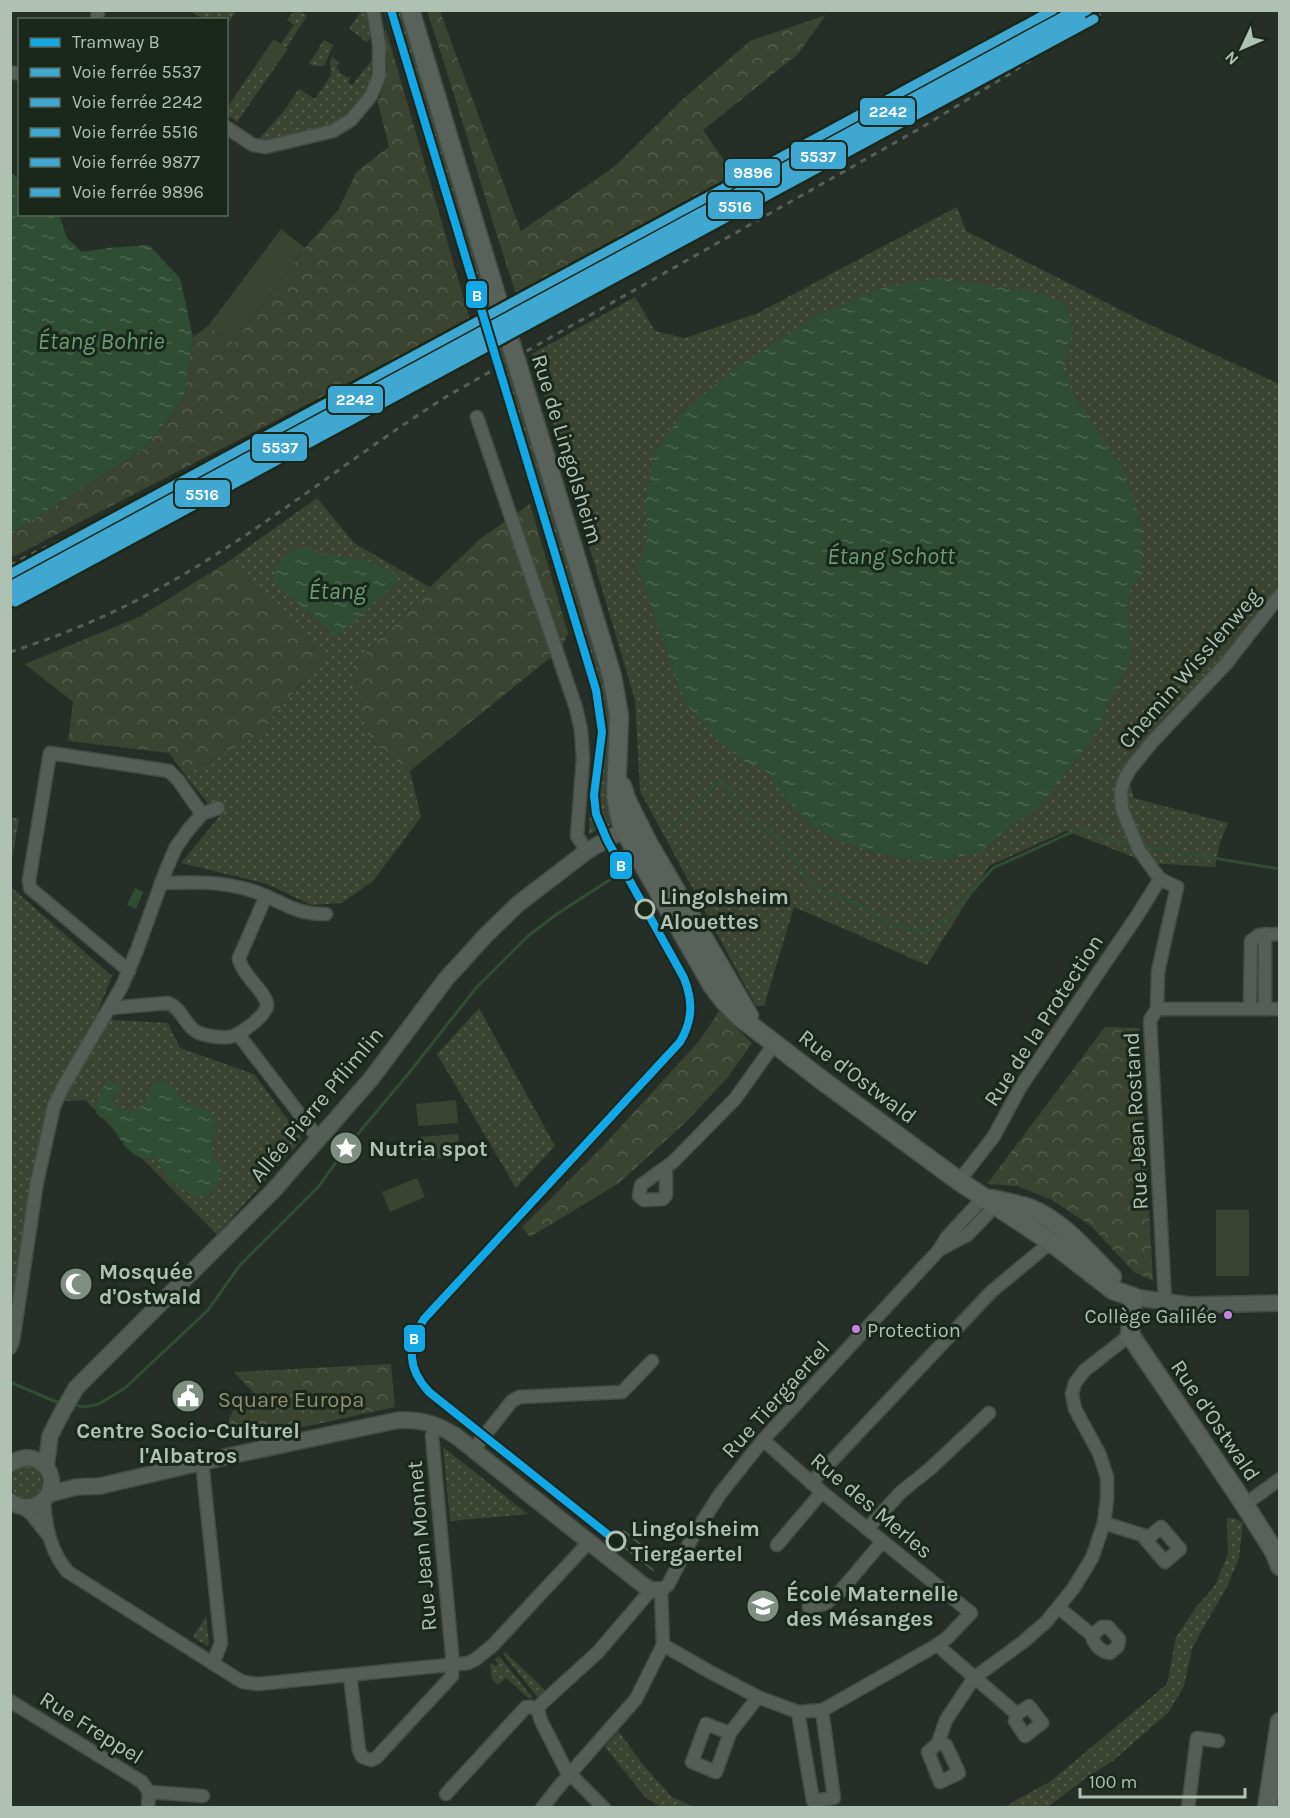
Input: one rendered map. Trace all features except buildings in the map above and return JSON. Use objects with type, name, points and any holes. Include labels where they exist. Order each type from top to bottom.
[{"type":"main road","name":"Rue de Lingolsheim","points":[[410,10],[612,676],[619,716],[618,766],[632,829]]},
{"type":"main road","name":"Rue d'Ostwald","points":[[632,829],[719,995],[740,1017],[959,1181],[1051,1242],[1113,1290],[1133,1297]]},
{"type":"main road","name":"Rue d'Ostwald","points":[[989,1202],[1023,1206],[1048,1218],[1073,1238],[1133,1297]]},
{"type":"main road","points":[[1130,1335],[1133,1297]]},
{"type":"main road","name":"Rue d'Ostwald","points":[[1130,1335],[1274,1551],[1280,1566]]},
{"type":"main road","points":[[1267,1808],[1280,1722]]},
{"type":"street","points":[[228,128],[253,145],[266,147],[333,130],[351,120],[370,96],[379,76],[379,44],[374,10]]},
{"type":"street","points":[[477,417],[576,708],[581,730],[583,759],[577,836],[587,851]]},
{"type":"street","name":"Chemin Wisslenweg","points":[[1160,879],[1136,845],[1122,808],[1124,780],[1153,741],[1225,665],[1280,595]]},
{"type":"street","points":[[129,971],[30,888],[29,880],[50,753],[169,771],[202,814]]},
{"type":"street","points":[[10,1348],[38,1182],[54,1106],[129,971],[176,847],[202,814],[218,808]]},
{"type":"street","name":"Allée Pierre Pflimlin","points":[[46,1497],[51,1481],[48,1471],[50,1436],[76,1388],[272,1192],[371,1079],[446,979],[486,935],[518,904],[587,851],[632,829]]},
{"type":"street","name":"Rue de la Protection","points":[[959,1181],[994,1136],[1021,1086],[1160,879]]},
{"type":"street","name":"Rue Jean Rostand","points":[[1160,879],[1177,888],[1158,971],[1157,1009],[1150,1020],[1165,1301]]},
{"type":"street","points":[[161,883],[234,885],[266,896],[300,912],[326,914]]},
{"type":"street","points":[[110,1008],[168,1004],[176,1007],[199,1033],[229,1037],[238,1034],[262,1016],[266,1009],[265,1000],[242,967],[239,958],[266,896]]},
{"type":"street","points":[[1265,934],[1265,1009]]},
{"type":"street","points":[[1250,1008],[1251,941],[1258,935],[1280,934]]},
{"type":"street","points":[[1157,1009],[1280,1009]]},
{"type":"street","points":[[238,1034],[318,1138]]},
{"type":"street","points":[[666,1167],[735,1099],[769,1038]]},
{"type":"street","name":"Rue Tiergaertel","points":[[446,1794],[526,1707],[538,1710],[541,1704],[598,1652],[656,1590],[668,1585],[693,1536],[720,1494],[763,1440],[939,1250],[947,1237],[989,1202]]},
{"type":"street","points":[[811,1483],[991,1292],[1051,1242]]},
{"type":"street","points":[[1133,1297],[1190,1305],[1280,1303]]},
{"type":"street","points":[[938,1743],[946,1720],[974,1678],[1046,1622],[1059,1608],[1092,1558],[1104,1523],[1107,1477],[1099,1453],[1075,1409],[1072,1394],[1075,1383],[1085,1370],[1130,1335]]},
{"type":"street","points":[[473,1450],[512,1401],[519,1397],[622,1392],[652,1362]]},
{"type":"street","points":[[867,1529],[902,1492],[989,1413]]},
{"type":"street","points":[[15,1506],[30,1508],[38,1505],[46,1497],[76,1487],[100,1486],[399,1420],[421,1420],[435,1424],[456,1436],[643,1585],[656,1590],[663,1645],[636,1699],[542,1808]]},
{"type":"street","name":"Rue Jean Monnet","points":[[435,1424],[432,1436],[453,1665]]},
{"type":"street","name":"Allée Pierre Pflimlin","points":[[15,1460],[50,1436]]},
{"type":"street","name":"Rue des Merles","points":[[763,1440],[811,1483],[970,1613],[947,1638],[937,1645]]},
{"type":"street","points":[[15,1460],[33,1459],[48,1471],[76,1487]]},
{"type":"street","points":[[202,1462],[221,1643],[213,1664]]},
{"type":"street","points":[[1244,1505],[1280,1479]]},
{"type":"street","points":[[777,1545],[822,1492]]},
{"type":"street","points":[[46,1497],[49,1535]]},
{"type":"street","points":[[15,1506],[32,1515],[49,1535],[61,1564],[68,1572],[213,1664],[236,1678],[250,1683],[468,1663],[488,1649],[590,1542]]},
{"type":"street","points":[[1104,1523],[1149,1537]]},
{"type":"street","points":[[812,1604],[825,1604],[838,1594],[882,1542]]},
{"type":"street","points":[[1059,1608],[1092,1635]]},
{"type":"street","points":[[663,1645],[758,1697],[798,1712],[822,1710],[937,1645],[1017,1714]]},
{"type":"street","points":[[350,1675],[359,1750],[362,1757],[371,1760],[376,1758],[452,1676],[453,1665]]},
{"type":"street","points":[[729,1732],[758,1697]]},
{"type":"street","name":"Rue Freppel","points":[[10,1701],[142,1782],[149,1792],[148,1808]]},
{"type":"street","points":[[538,1710],[541,1721],[566,1770],[604,1808]]},
{"type":"street","points":[[798,1712],[813,1801],[834,1798],[822,1710]]},
{"type":"street","points":[[1188,1808],[1197,1738],[1218,1741]]},
{"type":"street","name":"Rue Freppel","points":[[149,1792],[203,1796]]},
{"type":"green space","points":[[190,11],[215,13],[217,11],[236,11],[229,22],[228,18],[201,18]]},
{"type":"green space","points":[[294,11],[300,11],[307,16],[286,48],[281,44],[294,25],[287,20]]},
{"type":"green space","points":[[361,11],[366,11],[370,39],[367,42],[349,29]]},
{"type":"green space","points":[[384,11],[404,11],[610,695],[612,820],[610,825],[600,832],[598,829],[589,835],[590,790],[597,733],[593,694],[474,295]]},
{"type":"green space","points":[[427,11],[440,11],[521,231],[614,167],[682,100],[750,41],[826,15],[798,54],[703,130],[738,181],[517,297]]},
{"type":"green space","points":[[385,26],[470,320],[11,558],[11,534],[145,448],[184,398],[193,337],[208,326],[234,343],[305,248],[338,210],[357,171],[389,147],[378,103],[387,71]]},
{"type":"green space","points":[[274,39],[288,49],[274,69],[260,59]]},
{"type":"green space","points":[[324,40],[333,45],[324,66],[309,64]]},
{"type":"green space","points":[[332,57],[339,62],[336,68],[339,72],[348,78],[351,77],[348,82],[352,85],[372,60],[369,82],[354,109],[334,124],[310,133],[261,142],[258,140],[283,112],[299,89],[315,99],[331,75]]},
{"type":"green space","points":[[260,59],[274,69],[237,122],[228,116],[228,107]]},
{"type":"green space","points":[[957,207],[966,231],[1144,322],[1279,384],[1279,603],[1228,668],[1129,781],[1134,798],[1228,823],[1220,842],[1215,867],[1149,863],[1066,831],[989,866],[927,965],[794,907],[764,1006],[756,1006],[640,791],[635,700],[532,354],[635,297],[655,331],[685,338],[758,313]]},
{"type":"green space","points":[[281,229],[305,248],[234,343],[208,326]]},
{"type":"green space","points":[[317,498],[354,543],[430,587],[352,667],[369,739],[410,771],[421,817],[373,881],[342,903],[311,905],[267,884],[181,863],[219,817],[185,775],[256,736],[324,657],[229,561]]},
{"type":"green space","points":[[530,504],[568,633],[561,649],[410,771],[369,739],[352,667],[481,538]]},
{"type":"green space","points":[[229,561],[324,657],[256,736],[185,775],[169,753],[68,741],[73,702],[25,664],[141,616]]},
{"type":"green space","points":[[10,817],[19,819],[11,864]]},
{"type":"green space","points":[[11,887],[112,976],[97,1014],[113,1020],[168,1023],[180,1048],[254,1074],[302,1139],[217,1235],[85,1100],[50,1102],[11,1320]]},
{"type":"green space","points":[[479,1008],[555,1146],[516,1188],[437,1054]]},
{"type":"green space","points":[[719,1011],[752,1043],[728,1077],[685,1123],[619,1183],[530,1237],[522,1227],[605,1144],[700,1040]]},
{"type":"green space","points":[[1105,1027],[1139,1028],[1153,1281],[1134,1272],[1091,1226],[1052,1200],[1017,1186],[987,1184]]},
{"type":"green space","points":[[456,1100],[458,1123],[418,1126],[416,1104]]},
{"type":"green space","points":[[458,1134],[460,1157],[421,1160],[419,1137]]},
{"type":"green space","points":[[417,1178],[425,1197],[390,1212],[382,1192]]},
{"type":"green space","points":[[1216,1210],[1249,1210],[1249,1276],[1216,1276]]},
{"type":"green space","name":"Square Europa","points":[[391,1364],[395,1407],[253,1438],[227,1440],[229,1419],[238,1401],[259,1398],[234,1372]]},
{"type":"green space","points":[[443,1447],[525,1512],[529,1514],[450,1521]]},
{"type":"green space","points":[[26,1466],[37,1471],[42,1482],[37,1493],[26,1498],[15,1493],[10,1482],[15,1471]]},
{"type":"green space","points":[[1227,1518],[1234,1518],[1243,1523],[1239,1558],[1227,1587],[1192,1649],[1184,1686],[1169,1712],[1114,1760],[1048,1807],[1004,1807],[1051,1781],[1167,1684],[1176,1637],[1216,1583],[1228,1554]]},
{"type":"green space","points":[[206,1616],[209,1644],[207,1646],[193,1637]]},
{"type":"green space","points":[[505,1652],[544,1689],[545,1693],[539,1699],[503,1654]]},
{"type":"green space","points":[[499,1656],[533,1698],[528,1698],[506,1678],[498,1685],[492,1679],[490,1664],[496,1666],[498,1664],[495,1660]]},
{"type":"green space","points":[[618,1731],[645,1767],[672,1797],[694,1807],[660,1807],[644,1796],[605,1747]]},
{"type":"water","name":"Étang Bohrie","points":[[11,174],[18,178],[18,216],[59,216],[67,238],[82,252],[149,245],[180,278],[193,337],[184,398],[145,448],[11,534]]},
{"type":"water","name":"Étang Schott","points":[[937,278],[1039,293],[1066,305],[1073,330],[1064,369],[1073,394],[1124,472],[1142,525],[1142,573],[1131,588],[1127,607],[1132,655],[1094,736],[1037,810],[1011,826],[977,854],[924,862],[876,853],[839,841],[811,826],[787,800],[765,770],[743,761],[719,741],[685,703],[638,568],[647,543],[645,506],[654,454],[683,412],[733,370],[819,314],[878,289]]},
{"type":"water","name":"Étang","points":[[295,548],[306,548],[328,555],[369,561],[398,574],[398,582],[336,636],[273,582],[279,562]]},
{"type":"water","points":[[135,888],[143,892],[136,909],[127,905]]},
{"type":"water","points":[[108,1080],[118,1085],[121,1090],[113,1097],[114,1107],[123,1110],[141,1107],[153,1083],[163,1080],[171,1085],[185,1103],[209,1111],[215,1118],[216,1132],[212,1143],[212,1157],[220,1164],[221,1170],[211,1192],[198,1196],[189,1192],[168,1179],[156,1159],[144,1158],[131,1152],[119,1138],[107,1117],[101,1118],[96,1113],[99,1095]]},
{"type":"waterway","points":[[669,833],[717,782],[722,780],[730,795],[750,819],[773,834],[795,859],[810,882],[824,891],[863,907],[891,925],[925,932],[949,917],[993,868],[1079,829],[1133,845]]},
{"type":"waterway","points":[[1142,846],[1280,869]]},
{"type":"waterway","points":[[72,1404],[84,1407],[99,1404],[125,1388],[208,1310],[240,1265],[319,1186],[346,1148],[476,988],[528,936],[611,879]]},
{"type":"waterway","points":[[10,1382],[63,1403]]},
{"type":"tram line","name":"B","points":[[391,10],[596,690],[602,732],[594,795],[596,814],[607,840],[684,978],[690,1003],[687,1026],[680,1042],[424,1319],[412,1348],[413,1365],[429,1392],[616,1541]]},
{"type":"tram line","points":[[624,1531],[661,1561]]},
{"type":"tram line","points":[[616,1541],[653,1570]]},
{"type":"railway","points":[[10,652],[98,619],[181,576],[249,533],[449,395],[919,129],[1011,73],[1107,10]]},
{"type":"railway","points":[[10,565],[277,443]]},
{"type":"railway","points":[[10,604],[74,568],[185,499]]},
{"type":"railway","points":[[101,532],[158,506]]},
{"type":"railway","points":[[10,576],[81,541]]},
{"type":"rail line","name":"9896","points":[[10,574],[1053,10]]},
{"type":"rail line","name":"2242","points":[[10,586],[1075,10]]},
{"type":"rail line","name":"5537","points":[[10,593],[1088,10]]},
{"type":"rail line","name":"5516","points":[[15,595],[1081,19]]},
{"type":"rail line","name":"9877","points":[[15,602],[1094,19]]},
{"type":"place","name":"Lingolsheim Alouettes","points":[[645,909]]},
{"type":"place","name":"Nutria spot","points":[[346,1148]]},
{"type":"place","name":"Mosquée d'Ostwald","points":[[76,1284]]},
{"type":"place","name":"Collège Galilée","points":[[1228,1315]]},
{"type":"place","name":"Protection","points":[[856,1329]]},
{"type":"place","name":"Centre Socio-Culturel l'Albatros","points":[[188,1396]]},
{"type":"place","name":"Lingolsheim Tiergaertel","points":[[616,1541]]},
{"type":"place","name":"École Maternelle des Mésanges","points":[[763,1606]]}]
